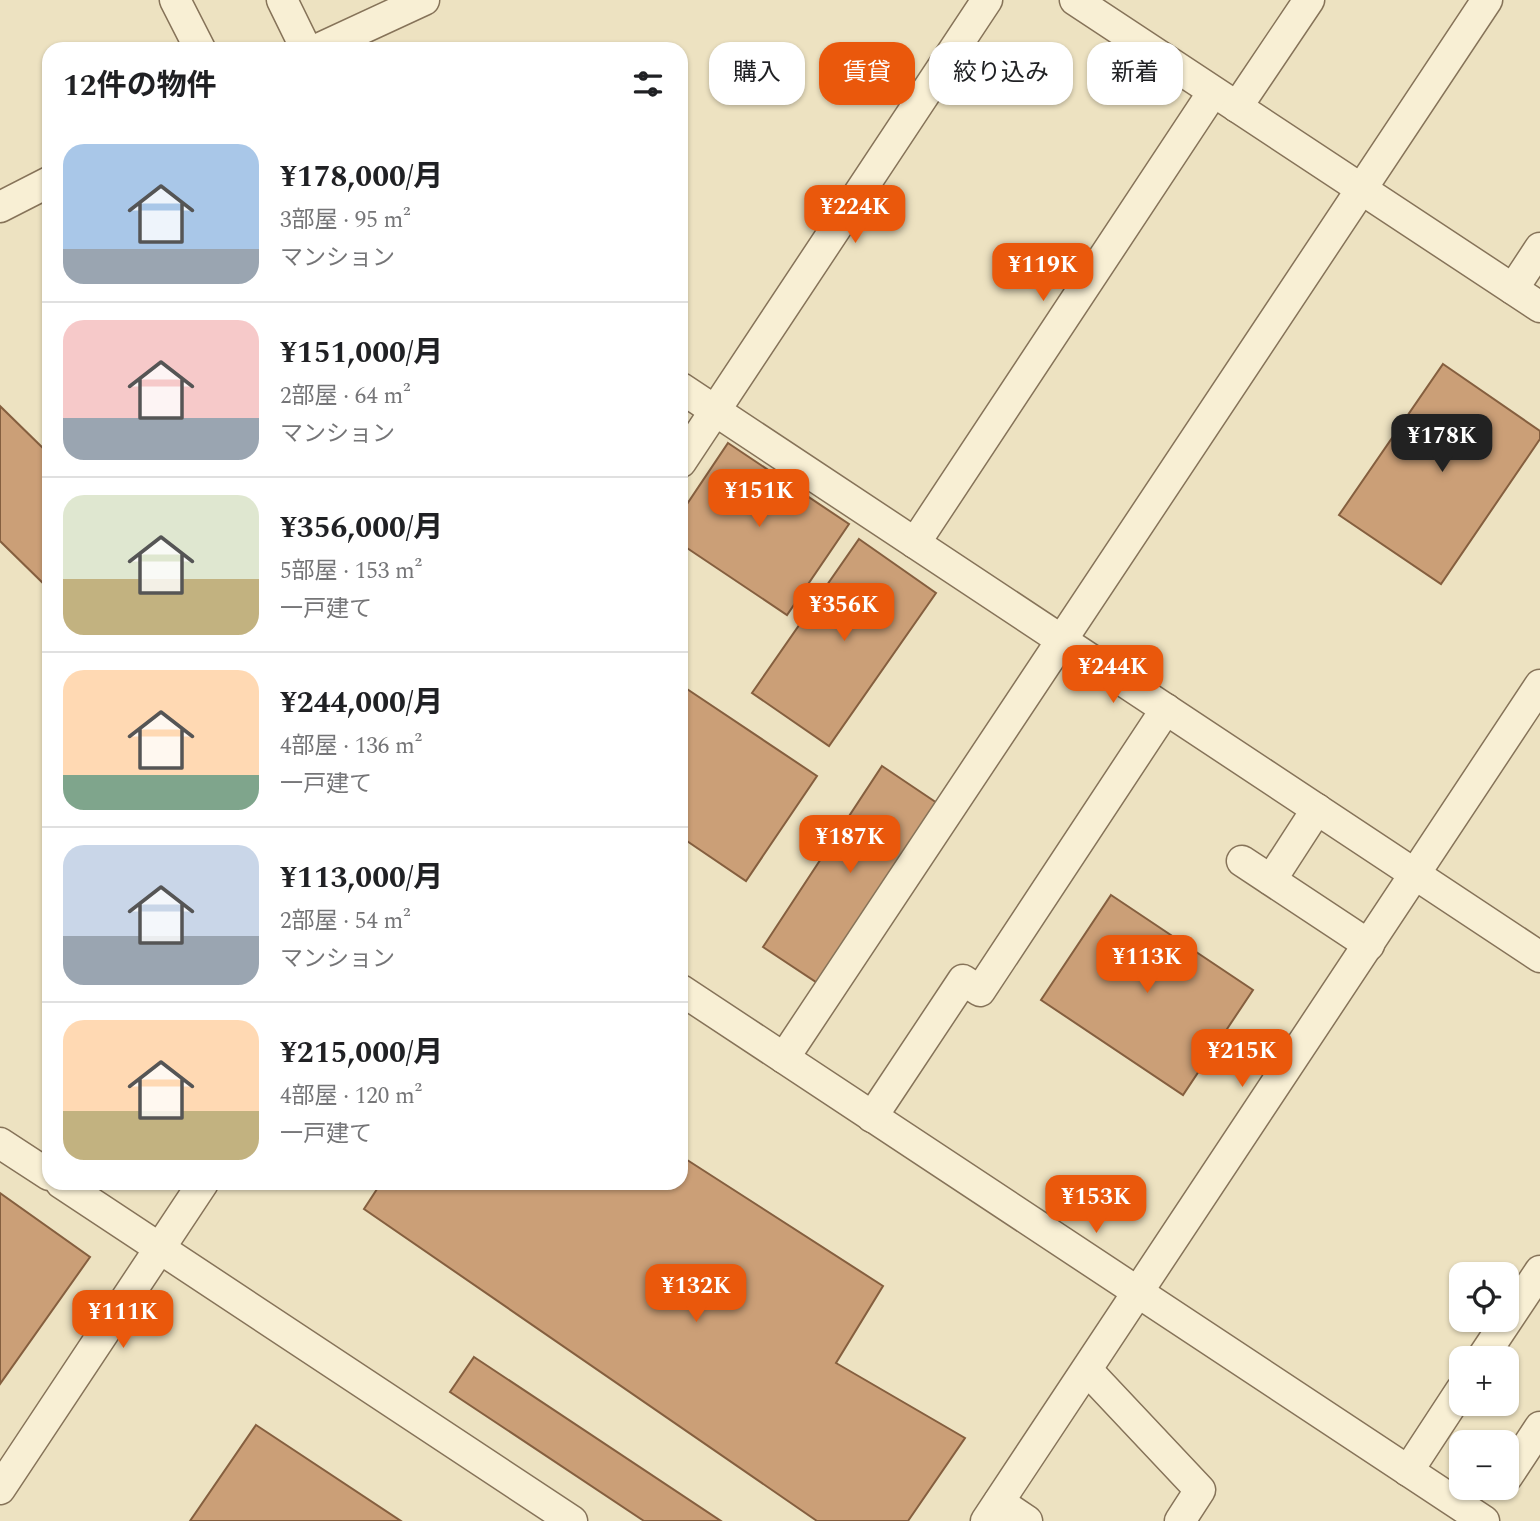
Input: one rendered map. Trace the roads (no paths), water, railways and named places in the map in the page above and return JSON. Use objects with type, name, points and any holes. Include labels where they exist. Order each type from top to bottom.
[{"type":"street","points":[[175,0],[196,42]]},
{"type":"street","points":[[282,0],[303,42]]},
{"type":"street","points":[[333,42],[424,0]]},
{"type":"street","points":[[688,452],[987,0]]},
{"type":"street","points":[[1075,0],[1540,307]]},
{"type":"street","points":[[915,543],[1225,99],[1310,0]]},
{"type":"street","points":[[784,1058],[1487,0]]},
{"type":"street","points":[[0,207],[42,186]]},
{"type":"street","points":[[1513,289],[1540,248]]},
{"type":"street","points":[[688,393],[1540,957]]},
{"type":"street","points":[[1027,1521],[993,1511],[1540,685]]},
{"type":"street","points":[[872,1117],[963,979],[980,991],[1166,709]]},
{"type":"street","points":[[1270,880],[1317,809]]},
{"type":"street","points":[[1241,861],[1368,944]]},
{"type":"street","points":[[688,995],[1480,1520],[1492,1500]]},
{"type":"street","points":[[0,1143],[42,1170]]},
{"type":"street","points":[[72,1190],[572,1521]]},
{"type":"street","points":[[0,1489],[198,1190]]},
{"type":"street","points":[[1490,1346],[1540,1271]]},
{"type":"street","points":[[1087,1370],[1200,1490],[1180,1521]]},
{"type":"street","points":[[1408,1471],[1449,1408]]},
{"type":"street","points":[[1519,1459],[1540,1427]]}]
